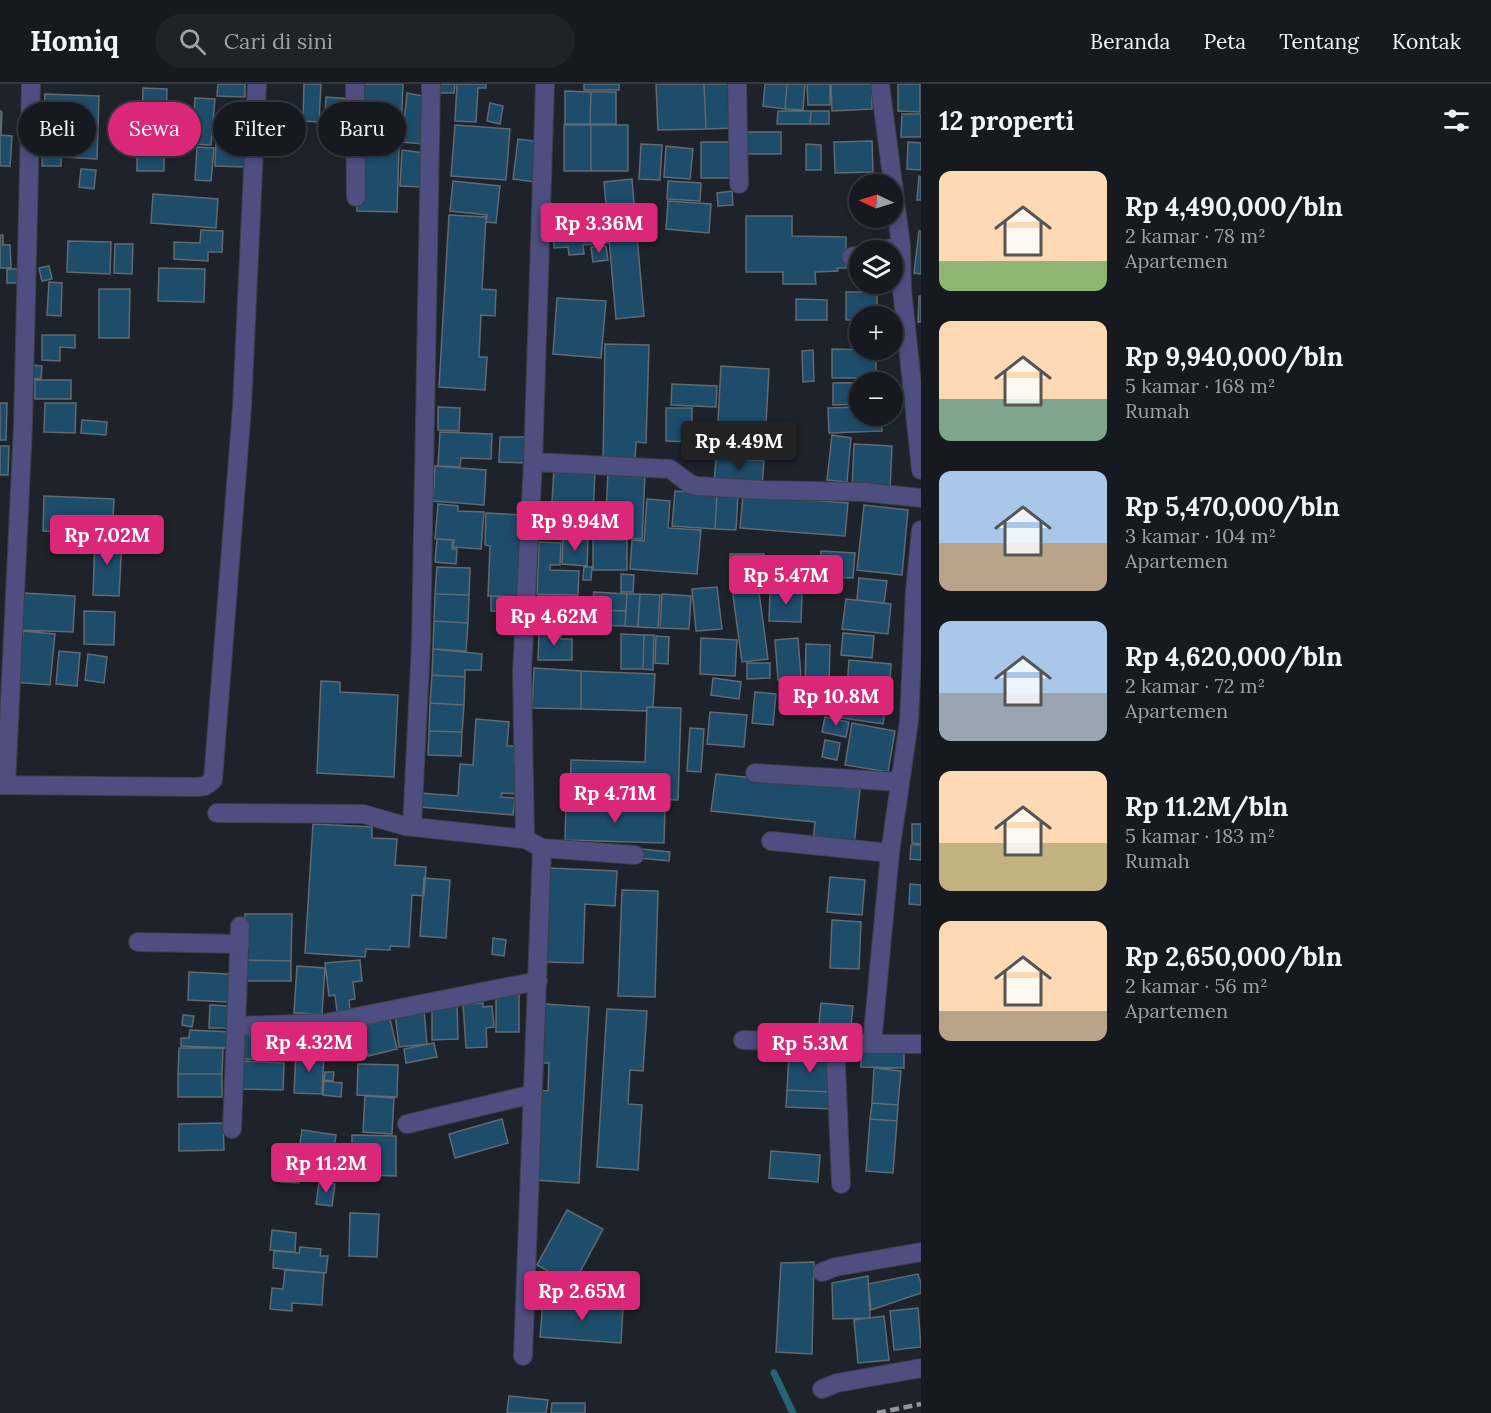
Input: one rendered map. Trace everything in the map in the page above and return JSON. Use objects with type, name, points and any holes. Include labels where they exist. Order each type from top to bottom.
[{"type":"street","points":[[31,84],[23,426],[3,785],[197,787],[206,786],[213,780],[243,406],[257,84]]},
{"type":"street","points":[[355,84],[356,197]]},
{"type":"street","points":[[412,827],[421,643],[432,84]]},
{"type":"street","points":[[525,839],[522,672],[533,462],[545,84]]},
{"type":"street","points":[[737,84],[739,184]]},
{"type":"street","points":[[880,84],[901,240]]},
{"type":"street","points":[[903,289],[921,290]]},
{"type":"street","points":[[903,294],[921,470]]},
{"type":"street","points":[[533,462],[670,469],[690,484],[697,486],[863,492],[921,498]]},
{"type":"street","points":[[872,1044],[890,853],[909,721],[915,591],[921,530]]},
{"type":"street","points":[[754,772],[900,782]]},
{"type":"street","points":[[217,813],[363,814],[412,827],[525,839],[542,848],[635,855]]},
{"type":"street","points":[[771,841],[890,853]]},
{"type":"street","points":[[523,1356],[542,848]]},
{"type":"street","points":[[138,942],[240,935],[232,1129]]},
{"type":"street","points":[[236,1026],[326,1023],[538,981]]},
{"type":"street","points":[[743,1040],[921,1044]]},
{"type":"street","points":[[835,1042],[841,1184]]},
{"type":"street","points":[[407,1124],[533,1094]]},
{"type":"street","points":[[822,1272],[835,1267],[921,1252]]},
{"type":"street","points":[[822,1389],[837,1383],[921,1368]]},
{"type":"building","points":[[218,84],[245,84],[245,97],[217,96]]},
{"type":"building","points":[[304,84],[321,84],[318,122],[306,121],[306,102],[304,102]]},
{"type":"building","points":[[359,84],[403,84],[402,102],[358,102]]},
{"type":"building","points":[[437,84],[455,84],[454,93],[436,93]]},
{"type":"building","points":[[457,84],[486,84],[486,88],[478,88],[476,122],[455,121]]},
{"type":"building","points":[[584,84],[619,84],[619,90],[584,90]]},
{"type":"building","points":[[656,84],[704,84],[706,129],[658,130]]},
{"type":"building","points":[[704,84],[732,84],[733,128],[706,129]]},
{"type":"building","points":[[765,84],[787,84],[785,109],[763,106]]},
{"type":"building","points":[[787,84],[805,84],[803,110],[785,109]]},
{"type":"building","points":[[807,84],[830,84],[830,105],[808,105]]},
{"type":"building","points":[[831,84],[872,84],[872,109],[832,111]]},
{"type":"building","points":[[898,84],[920,84],[920,112],[898,111]]},
{"type":"building","points":[[143,88],[167,89],[167,102],[143,102]]},
{"type":"building","points":[[565,91],[591,92],[590,124],[565,124]]},
{"type":"building","points":[[591,92],[616,92],[616,124],[590,124]]},
{"type":"building","points":[[407,93],[423,96],[423,144],[406,142]]},
{"type":"building","points":[[45,94],[99,96],[97,159],[61,157],[61,166],[42,166],[42,156],[96,156],[96,102],[45,102]]},
{"type":"building","points":[[326,97],[351,99],[351,102],[326,102]]},
{"type":"building","points":[[195,98],[215,99],[211,145],[201,144],[201,102],[195,102]]},
{"type":"building","points":[[490,103],[503,106],[500,124],[487,121]]},
{"type":"building","points":[[0,111],[2,112],[1,134],[0,134]]},
{"type":"building","points":[[778,111],[811,111],[810,124],[777,124]]},
{"type":"building","points":[[811,111],[829,111],[829,124],[810,124]]},
{"type":"building","points":[[902,114],[921,114],[921,137],[901,137]]},
{"type":"building","points":[[455,125],[510,129],[506,180],[451,176]]},
{"type":"building","points":[[564,125],[591,125],[591,171],[564,171]]},
{"type":"building","points":[[591,125],[628,125],[628,171],[591,171]]},
{"type":"building","points":[[744,132],[781,132],[781,154],[743,154]]},
{"type":"building","points":[[0,135],[12,136],[10,166],[0,166]]},
{"type":"building","points":[[518,139],[540,142],[535,182],[513,179]]},
{"type":"building","points":[[872,141],[873,172],[835,173],[834,142]]},
{"type":"building","points":[[701,142],[733,142],[733,178],[701,178]]},
{"type":"building","points":[[908,142],[921,143],[921,170],[907,169]]},
{"type":"building","points":[[641,144],[662,145],[660,180],[639,179]]},
{"type":"building","points":[[806,144],[821,145],[821,170],[806,170]]},
{"type":"building","points":[[666,146],[693,149],[690,179],[664,177]]},
{"type":"building","points":[[201,147],[213,148],[211,181],[195,180],[196,156],[201,156]]},
{"type":"building","points":[[406,151],[424,153],[422,187],[400,186],[402,156],[406,156]]},
{"type":"building","points":[[137,156],[164,156],[164,171],[137,171]]},
{"type":"building","points":[[215,156],[245,156],[245,167],[215,166]]},
{"type":"building","points":[[359,156],[399,156],[397,212],[357,211]]},
{"type":"building","points":[[81,169],[96,170],[94,189],[79,187]]},
{"type":"building","points":[[919,176],[921,177],[921,200],[917,200]]},
{"type":"building","points":[[632,179],[644,316],[616,319],[604,182]]},
{"type":"building","points":[[453,181],[500,186],[496,223],[486,222],[487,215],[450,211]]},
{"type":"building","points":[[668,181],[701,183],[700,201],[667,199]]},
{"type":"building","points":[[732,191],[733,205],[718,206],[717,193]]},
{"type":"building","points":[[153,194],[218,199],[216,228],[151,223]]},
{"type":"building","points":[[668,201],[711,204],[709,233],[666,229]]},
{"type":"building","points":[[449,215],[486,217],[482,289],[496,290],[495,316],[481,315],[479,357],[487,357],[485,390],[439,387]]},
{"type":"building","points":[[746,216],[792,216],[792,236],[846,237],[846,268],[837,268],[838,271],[815,272],[816,284],[783,284],[783,272],[746,272]]},
{"type":"building","points":[[606,220],[608,243],[583,245],[584,254],[569,255],[568,247],[554,248],[553,225]]},
{"type":"building","points":[[201,230],[223,231],[222,252],[208,252],[208,261],[174,259],[174,242],[200,243]]},
{"type":"building","points":[[919,231],[921,231],[921,274],[914,273]]},
{"type":"building","points":[[0,235],[3,235],[3,245],[10,245],[11,268],[0,268]]},
{"type":"building","points":[[68,241],[111,242],[110,274],[67,272]]},
{"type":"building","points":[[115,244],[133,244],[132,274],[114,273]]},
{"type":"building","points":[[606,246],[608,260],[593,262],[591,247]]},
{"type":"building","points":[[49,266],[52,279],[42,281],[39,268]]},
{"type":"building","points":[[159,268],[205,269],[204,302],[158,301]]},
{"type":"building","points":[[7,269],[17,269],[18,283],[7,283]]},
{"type":"building","points":[[49,282],[62,283],[61,316],[47,315]]},
{"type":"building","points":[[99,289],[130,289],[129,338],[99,338]]},
{"type":"building","points":[[846,292],[849,294],[877,294],[877,306],[849,306],[849,320],[846,320]]},
{"type":"building","points":[[919,296],[921,296],[921,322],[918,322]]},
{"type":"building","points":[[557,298],[606,301],[601,358],[553,354]]},
{"type":"building","points":[[796,299],[827,300],[827,320],[796,320]]},
{"type":"building","points":[[42,335],[75,335],[75,348],[60,347],[60,361],[42,360]]},
{"type":"building","points":[[605,344],[649,345],[646,443],[636,442],[635,461],[603,461]]},
{"type":"building","points":[[832,349],[849,349],[849,360],[876,360],[876,372],[849,372],[849,378],[832,378]]},
{"type":"building","points":[[813,350],[814,381],[803,382],[802,351]]},
{"type":"building","points":[[31,365],[42,366],[41,379],[30,378]]},
{"type":"building","points":[[721,366],[769,369],[764,461],[716,458]]},
{"type":"building","points":[[35,380],[71,380],[71,399],[35,399]]},
{"type":"building","points":[[849,382],[849,404],[833,405],[833,383]]},
{"type":"building","points":[[672,384],[717,386],[716,407],[671,405]]},
{"type":"building","points":[[0,403],[7,403],[6,440],[0,440]]},
{"type":"building","points":[[45,403],[76,403],[75,433],[44,432]]},
{"type":"building","points":[[438,407],[460,408],[459,431],[438,430]]},
{"type":"building","points":[[849,407],[849,426],[882,426],[882,431],[829,433],[828,408]]},
{"type":"building","points":[[666,408],[692,408],[692,442],[666,441]]},
{"type":"building","points":[[82,420],[107,422],[106,435],[81,433]]},
{"type":"building","points":[[440,432],[492,434],[491,459],[461,458],[460,467],[438,466]]},
{"type":"building","points":[[832,435],[851,438],[847,482],[827,480]]},
{"type":"building","points":[[500,437],[525,437],[524,463],[499,462]]},
{"type":"building","points":[[854,444],[892,446],[890,491],[852,489]]},
{"type":"building","points":[[0,446],[9,446],[8,475],[0,475]]},
{"type":"building","points":[[716,458],[764,461],[762,487],[714,484]]},
{"type":"building","points":[[435,466],[486,470],[484,505],[433,501]]},
{"type":"building","points":[[554,469],[595,471],[592,537],[550,535]]},
{"type":"building","points":[[608,471],[645,474],[642,539],[605,537]]},
{"type":"building","points":[[675,491],[717,494],[715,529],[672,526]]},
{"type":"building","points":[[717,494],[738,495],[736,530],[715,529]]},
{"type":"building","points":[[743,495],[848,503],[845,536],[740,528]]},
{"type":"building","points":[[44,496],[114,499],[113,518],[100,518],[99,534],[43,531]]},
{"type":"building","points":[[647,499],[670,501],[668,528],[701,530],[697,574],[630,569],[632,540],[644,541]]},
{"type":"building","points":[[438,504],[458,506],[458,511],[484,512],[481,549],[453,547],[454,540],[435,539]]},
{"type":"building","points":[[864,505],[908,510],[902,575],[857,570]]},
{"type":"building","points":[[486,513],[523,515],[520,597],[488,596],[490,546],[485,545]]},
{"type":"building","points":[[95,537],[122,538],[119,596],[93,595]]},
{"type":"building","points":[[563,538],[588,540],[587,566],[562,564]]},
{"type":"building","points":[[437,539],[453,540],[452,549],[457,549],[456,564],[435,562]]},
{"type":"building","points":[[593,539],[627,540],[627,570],[593,570]]},
{"type":"building","points":[[539,542],[561,543],[560,565],[550,565],[550,570],[579,571],[578,595],[537,594]]},
{"type":"building","points":[[821,551],[855,553],[853,578],[819,577]]},
{"type":"building","points":[[730,554],[764,554],[764,584],[730,585]]},
{"type":"building","points":[[766,558],[818,558],[818,581],[766,581]]},
{"type":"building","points":[[437,567],[470,568],[469,595],[435,594]]},
{"type":"building","points":[[584,567],[592,567],[591,580],[583,580]]},
{"type":"building","points":[[621,574],[634,575],[633,592],[621,592]]},
{"type":"building","points":[[859,578],[887,581],[884,603],[857,600]]},
{"type":"building","points":[[758,585],[768,659],[742,662],[732,588]]},
{"type":"building","points":[[717,587],[722,629],[696,631],[692,589]]},
{"type":"building","points":[[770,591],[802,592],[801,622],[769,621]]},
{"type":"building","points":[[594,592],[627,594],[626,611],[593,610]]},
{"type":"building","points":[[23,593],[75,596],[73,632],[20,630]]},
{"type":"building","points":[[435,594],[469,595],[468,623],[434,621]]},
{"type":"building","points":[[627,594],[640,594],[638,627],[625,626]]},
{"type":"building","points":[[640,594],[660,595],[658,628],[638,627]]},
{"type":"building","points":[[662,594],[691,596],[689,629],[660,628]]},
{"type":"building","points":[[491,596],[523,597],[523,612],[491,611]]},
{"type":"building","points":[[538,596],[593,597],[592,627],[537,626]]},
{"type":"building","points":[[846,599],[891,604],[888,634],[842,629]]},
{"type":"building","points":[[593,610],[626,611],[625,626],[592,625]]},
{"type":"building","points":[[84,611],[115,612],[114,645],[84,644]]},
{"type":"building","points":[[434,621],[468,623],[466,651],[433,649]]},
{"type":"building","points":[[23,631],[55,634],[50,685],[15,682],[19,641],[22,642]]},
{"type":"building","points":[[539,631],[561,631],[561,639],[572,639],[572,660],[538,660]]},
{"type":"building","points":[[843,633],[874,636],[872,658],[841,655]]},
{"type":"building","points":[[621,634],[644,635],[643,669],[621,669]]},
{"type":"building","points":[[644,635],[654,635],[653,670],[643,669]]},
{"type":"building","points":[[656,636],[669,637],[668,664],[655,663]]},
{"type":"building","points":[[701,638],[737,640],[735,676],[700,674]]},
{"type":"building","points":[[798,638],[801,678],[778,680],[775,640]]},
{"type":"building","points":[[806,644],[830,645],[829,686],[805,685]]},
{"type":"building","points":[[433,649],[482,654],[481,670],[465,670],[465,677],[432,675]]},
{"type":"building","points":[[59,651],[80,653],[77,686],[56,684]]},
{"type":"building","points":[[88,654],[107,657],[104,683],[85,680]]},
{"type":"building","points":[[849,660],[891,664],[889,690],[847,687]]},
{"type":"building","points":[[747,663],[770,663],[770,678],[747,679]]},
{"type":"building","points":[[534,668],[581,671],[581,709],[532,708]]},
{"type":"building","points":[[581,671],[655,674],[653,707],[647,707],[646,711],[581,709]]},
{"type":"building","points":[[432,675],[465,677],[464,705],[430,703]]},
{"type":"building","points":[[713,678],[741,682],[739,699],[711,695]]},
{"type":"building","points":[[321,681],[340,682],[340,692],[398,695],[394,777],[317,773]]},
{"type":"building","points":[[755,692],[776,694],[773,725],[752,723]]},
{"type":"building","points":[[840,692],[887,700],[883,724],[836,717]]},
{"type":"building","points":[[430,703],[464,705],[462,732],[429,731]]},
{"type":"building","points":[[647,707],[681,708],[678,800],[570,796],[571,760],[645,762]]},
{"type":"building","points":[[710,712],[747,715],[744,747],[707,744]]},
{"type":"building","points":[[825,717],[849,722],[846,737],[822,732]]},
{"type":"building","points":[[476,719],[509,722],[507,746],[515,746],[514,762],[521,763],[518,794],[502,793],[501,797],[515,798],[513,815],[420,807],[421,793],[458,796],[460,764],[473,765]]},
{"type":"building","points":[[852,723],[895,731],[888,772],[845,765]]},
{"type":"building","points":[[690,728],[704,729],[701,772],[687,771]]},
{"type":"building","points":[[429,731],[462,732],[461,756],[428,755]]},
{"type":"building","points":[[825,740],[840,743],[837,760],[822,757]]},
{"type":"building","points":[[716,774],[860,789],[854,846],[813,842],[815,822],[711,811]]},
{"type":"building","points":[[566,804],[665,807],[664,843],[565,840]]},
{"type":"building","points":[[313,824],[372,827],[372,838],[397,839],[395,865],[426,867],[424,896],[412,895],[409,947],[390,946],[390,950],[366,949],[365,957],[305,953]]},
{"type":"building","points":[[912,824],[921,824],[921,844],[912,843]]},
{"type":"building","points":[[911,845],[921,845],[921,860],[910,859]]},
{"type":"building","points":[[641,849],[670,852],[669,861],[640,858]]},
{"type":"building","points":[[549,868],[617,871],[615,906],[585,904],[583,963],[545,962]]},
{"type":"building","points":[[830,877],[865,880],[862,915],[827,912]]},
{"type":"building","points":[[424,878],[450,880],[446,938],[420,936]]},
{"type":"building","points":[[910,884],[921,885],[921,905],[909,904]]},
{"type":"building","points":[[622,890],[658,891],[655,997],[618,996]]},
{"type":"building","points":[[245,914],[292,914],[291,961],[244,960]]},
{"type":"building","points":[[832,920],[861,922],[859,969],[830,968]]},
{"type":"building","points":[[493,938],[506,940],[504,956],[492,954]]},
{"type":"building","points":[[244,960],[291,961],[291,981],[244,981]]},
{"type":"building","points":[[360,960],[362,981],[353,982],[355,999],[349,1000],[350,1010],[337,1011],[335,995],[329,996],[325,963]]},
{"type":"building","points":[[297,966],[325,968],[322,1014],[294,1013]]},
{"type":"building","points":[[189,972],[229,974],[228,1002],[188,1000]]},
{"type":"building","points":[[519,991],[519,1032],[496,1032],[496,999]]},
{"type":"building","points":[[457,1003],[458,1039],[432,1040],[432,1004]]},
{"type":"building","points":[[483,1003],[483,1007],[492,1006],[494,1027],[486,1028],[487,1047],[466,1048],[463,1004]]},
{"type":"building","points":[[821,1003],[853,1006],[850,1036],[818,1033]]},
{"type":"building","points":[[544,1004],[589,1007],[579,1183],[533,1180],[539,1090],[548,1091],[549,1063],[540,1063]]},
{"type":"building","points":[[210,1005],[228,1006],[228,1028],[209,1028]]},
{"type":"building","points":[[607,1009],[647,1011],[643,1071],[630,1070],[628,1104],[642,1105],[638,1170],[597,1167]]},
{"type":"building","points":[[424,1010],[427,1044],[399,1047],[395,1013]]},
{"type":"building","points":[[183,1015],[194,1016],[192,1027],[182,1025]]},
{"type":"building","points":[[390,1019],[397,1049],[368,1056],[361,1026]]},
{"type":"building","points":[[190,1030],[231,1032],[231,1048],[181,1046],[181,1038],[189,1038]]},
{"type":"building","points":[[242,1035],[284,1036],[284,1060],[241,1059]]},
{"type":"building","points":[[434,1043],[437,1057],[406,1063],[404,1049]]},
{"type":"building","points":[[179,1048],[223,1048],[222,1074],[178,1074]]},
{"type":"building","points":[[861,1049],[904,1050],[904,1068],[861,1067]]},
{"type":"building","points":[[296,1052],[324,1053],[322,1094],[294,1093]]},
{"type":"building","points":[[789,1055],[833,1058],[831,1092],[787,1090]]},
{"type":"building","points":[[243,1061],[284,1063],[283,1090],[242,1089]]},
{"type":"building","points":[[358,1064],[398,1065],[397,1097],[357,1095]]},
{"type":"building","points":[[874,1068],[901,1071],[898,1105],[872,1103]]},
{"type":"building","points":[[325,1072],[334,1072],[333,1081],[324,1080]]},
{"type":"building","points":[[178,1074],[222,1074],[222,1097],[178,1097]]},
{"type":"building","points":[[324,1081],[342,1083],[341,1097],[323,1095]]},
{"type":"building","points":[[787,1090],[831,1092],[831,1109],[786,1107]]},
{"type":"building","points":[[365,1096],[394,1098],[392,1134],[363,1132]]},
{"type":"building","points":[[872,1103],[898,1105],[897,1121],[870,1119]]},
{"type":"building","points":[[502,1119],[508,1143],[455,1158],[449,1134]]},
{"type":"building","points":[[870,1119],[897,1121],[893,1173],[866,1171]]},
{"type":"building","points":[[223,1123],[224,1150],[179,1151],[179,1124]]},
{"type":"building","points":[[302,1130],[336,1135],[332,1164],[316,1161],[316,1166],[297,1163]]},
{"type":"building","points":[[352,1135],[396,1136],[396,1176],[368,1175],[369,1165],[352,1165]]},
{"type":"building","points":[[771,1151],[820,1155],[818,1182],[769,1178]]},
{"type":"building","points":[[282,1166],[299,1167],[299,1183],[281,1182]]},
{"type":"building","points":[[319,1183],[335,1184],[332,1206],[316,1204]]},
{"type":"building","points":[[567,1210],[603,1229],[573,1285],[537,1265]]},
{"type":"building","points":[[350,1213],[379,1214],[377,1257],[349,1256]]},
{"type":"building","points":[[272,1230],[296,1233],[295,1252],[270,1250]]},
{"type":"building","points":[[300,1247],[321,1249],[320,1256],[328,1256],[326,1273],[273,1268],[274,1251],[299,1253]]},
{"type":"building","points":[[814,1262],[812,1354],[776,1352],[781,1263]]},
{"type":"building","points":[[285,1270],[324,1273],[322,1305],[292,1303],[292,1311],[270,1309],[272,1288],[283,1289]]},
{"type":"building","points":[[918,1274],[921,1293],[871,1310],[868,1284]]},
{"type":"building","points":[[868,1276],[870,1318],[833,1319],[832,1283]]},
{"type":"building","points":[[543,1301],[623,1307],[621,1343],[540,1337]]},
{"type":"building","points":[[918,1308],[921,1347],[894,1350],[890,1311]]},
{"type":"building","points":[[884,1316],[889,1360],[858,1363],[854,1320]]},
{"type":"building","points":[[509,1396],[548,1400],[546,1413],[507,1413]]},
{"type":"building","points":[[552,1403],[585,1403],[585,1413],[551,1413]]},
{"type":"waterway","points":[[774,1373],[793,1413]]},
{"type":"railway","points":[[877,1413],[921,1404]]}]
